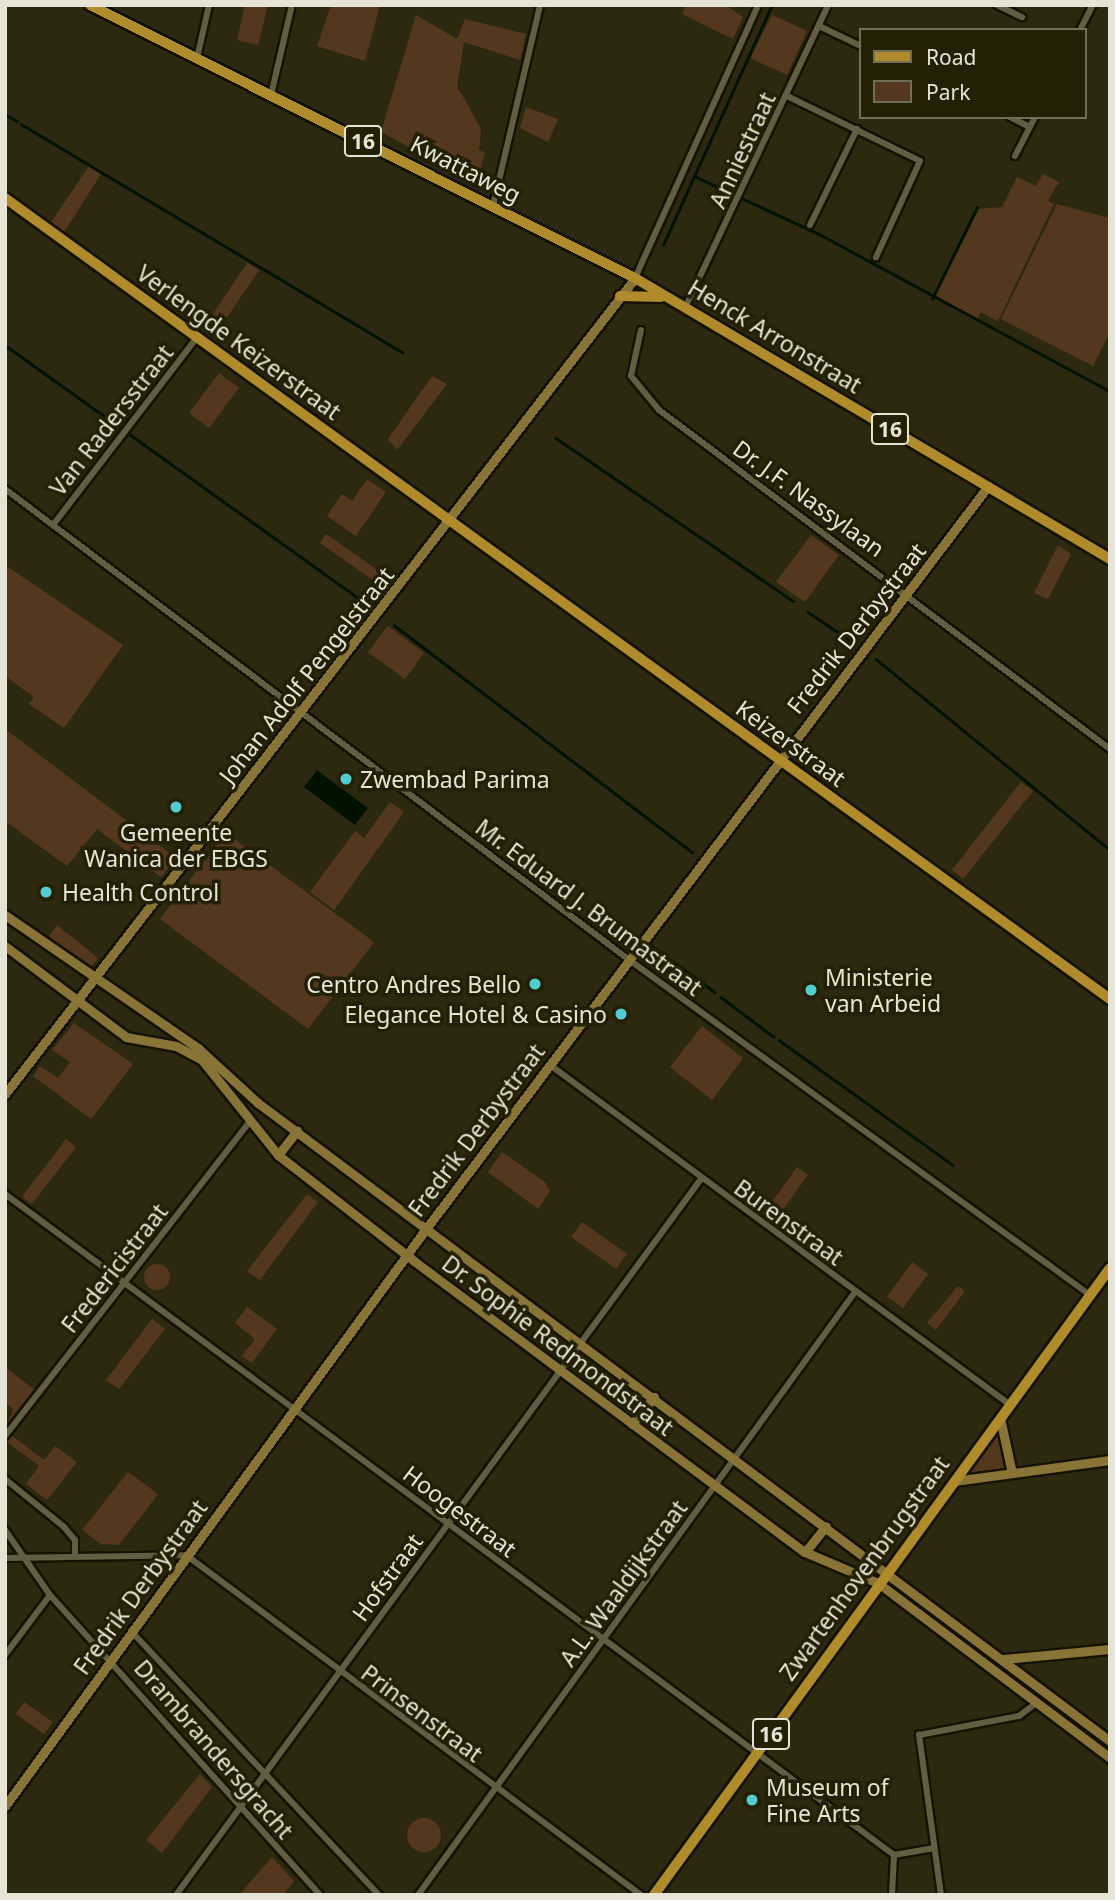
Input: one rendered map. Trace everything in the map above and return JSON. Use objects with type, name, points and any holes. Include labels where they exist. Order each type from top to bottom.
[{"type":"main road","name":"Kwattaweg","points":[[90,5],[635,278]]},
{"type":"main road","name":"Verlengde Keizerstraat","points":[[5,198],[450,520]]},
{"type":"main road","name":"Henck Arronstraat","points":[[635,278],[1110,559]]},
{"type":"main road","points":[[620,296],[671,299]]},
{"type":"main road","name":"Keizerstraat","points":[[450,520],[1110,999]]},
{"type":"main road","name":"Zwartenhovenbrugstraat","points":[[654,1895],[886,1572],[1110,1268]]},
{"type":"street","points":[[197,58],[209,5]]},
{"type":"street","points":[[271,95],[292,5]]},
{"type":"street","points":[[493,206],[540,5]]},
{"type":"street","points":[[635,278],[758,5]]},
{"type":"street","name":"Anniestraat","points":[[685,308],[744,190],[828,5]]},
{"type":"street","points":[[997,5],[1022,17]]},
{"type":"street","points":[[1081,28],[1093,5]]},
{"type":"street","points":[[819,26],[860,46]]},
{"type":"street","points":[[787,96],[920,161],[876,257]]},
{"type":"street","points":[[1014,119],[1030,127]]},
{"type":"street","points":[[1015,156],[1034,119]]},
{"type":"street","points":[[810,225],[857,129]]},
{"type":"street","name":"Johan Adolf Pengelstraat","points":[[5,1094],[304,711],[635,278]]},
{"type":"street","name":"Dr. J.F. Nassylaan","points":[[642,330],[631,376],[637,389],[1110,749]]},
{"type":"street","name":"Van Radersstraat","points":[[53,525],[197,337]]},
{"type":"street","name":"Fredrik Derbystraat","points":[[5,1806],[425,1230],[778,760],[909,594],[988,486]]},
{"type":"street","name":"Mr. Eduard J. Brumastraat","points":[[5,489],[304,711],[628,959],[1090,1295]]},
{"type":"street","name":"Dr. Sophie Redmondstraat","points":[[5,915],[94,979],[200,1049],[229,1084],[250,1121],[278,1155],[407,1255],[804,1552],[878,1583],[1009,1685],[1110,1758]]},
{"type":"street","name":"Dr. Sophie Redmondstraat","points":[[5,946],[126,1037],[176,1046],[202,1060],[229,1084],[297,1130],[425,1230],[737,1458],[1110,1741]]},
{"type":"street","name":"Burenstraat","points":[[550,1065],[1009,1404]]},
{"type":"street","name":"Fredericistraat","points":[[5,1436],[250,1121]]},
{"type":"street","points":[[278,1155],[297,1130]]},
{"type":"street","name":"Hofstraat","points":[[176,1895],[701,1179]]},
{"type":"street","name":"Hoogestraat","points":[[5,1194],[894,1855]]},
{"type":"street","name":"A.L. Waaldijkstraat","points":[[418,1895],[855,1292]]},
{"type":"street","points":[[632,1424],[654,1397]]},
{"type":"street","points":[[1000,1418],[1012,1473]]},
{"type":"street","points":[[954,1481],[1110,1460]]},
{"type":"street","points":[[5,1479],[75,1540],[75,1556]]},
{"type":"street","points":[[804,1552],[826,1526]]},
{"type":"street","name":"Drambrandersgracht","points":[[5,1530],[28,1558],[50,1595],[111,1659],[320,1895]]},
{"type":"street","points":[[5,1558],[186,1555]]},
{"type":"street","name":"Prinsenstraat","points":[[186,1555],[339,1673],[641,1895]]},
{"type":"street","points":[[5,1656],[50,1595]]},
{"type":"street","name":"Drambrandersgracht","points":[[131,1631],[379,1895]]},
{"type":"street","points":[[1000,1658],[1034,1660],[1110,1649]]},
{"type":"street","points":[[1009,1685],[1034,1660]]},
{"type":"street","points":[[941,1895],[920,1733],[1019,1716],[1035,1704]]},
{"type":"street","points":[[892,1895],[894,1855],[934,1848]]},
{"type":"green space","points":[[245,5],[268,5],[258,45],[237,40]]},
{"type":"green space","points":[[331,5],[380,5],[365,61],[317,46]]},
{"type":"green space","points":[[686,5],[726,5],[743,17],[733,39],[682,14]]},
{"type":"green space","points":[[416,15],[457,39],[465,19],[526,34],[520,60],[464,42],[457,86],[481,129],[479,150],[485,153],[476,183],[381,132]]},
{"type":"green space","points":[[772,15],[807,31],[787,75],[750,58]]},
{"type":"green space","points":[[526,107],[558,119],[548,142],[520,128]]},
{"type":"green space","points":[[89,166],[101,174],[63,234],[50,224]]},
{"type":"green space","points":[[1043,174],[1059,182],[1048,201],[1054,204],[998,321],[981,312],[977,320],[934,298],[979,209],[1002,207],[1017,177],[1036,186]]},
{"type":"green space","points":[[1057,204],[1110,218],[1110,332],[1093,366],[1001,319]]},
{"type":"green space","points":[[247,263],[259,270],[215,335],[204,327]]},
{"type":"green space","points":[[219,373],[239,388],[209,428],[189,413]]},
{"type":"green space","points":[[432,376],[447,384],[397,450],[388,439]]},
{"type":"green space","points":[[367,479],[386,492],[356,536],[327,516],[342,494],[352,501]]},
{"type":"green space","points":[[326,534],[389,578],[383,587],[320,543]]},
{"type":"green space","points":[[811,535],[839,555],[805,602],[776,582]]},
{"type":"green space","points":[[1058,545],[1071,554],[1048,599],[1034,593]]},
{"type":"green space","points":[[5,565],[123,645],[64,728],[29,704],[34,697],[5,676]]},
{"type":"green space","points":[[388,626],[424,653],[405,679],[368,652]]},
{"type":"green space","points":[[5,729],[176,858],[161,877],[97,829],[67,866],[5,821]]},
{"type":"green space","points":[[1021,782],[1033,791],[963,879],[952,870]]},
{"type":"green space","points":[[390,802],[404,812],[334,910],[310,892],[355,831],[364,838]]},
{"type":"green space","points":[[226,833],[374,942],[308,1029],[160,919]]},
{"type":"green space","points":[[57,925],[98,958],[89,971],[47,939]]},
{"type":"green space","points":[[74,1023],[133,1064],[91,1119],[33,1076],[40,1066],[58,1078],[70,1062],[52,1050]]},
{"type":"green space","points":[[702,1026],[743,1058],[712,1100],[670,1067]]},
{"type":"green space","points":[[66,1139],[76,1147],[32,1204],[22,1197]]},
{"type":"green space","points":[[502,1152],[545,1182],[550,1191],[538,1209],[488,1172]]},
{"type":"green space","points":[[797,1167],[808,1175],[777,1218],[766,1210]]},
{"type":"green space","points":[[307,1194],[318,1202],[260,1280],[247,1271]]},
{"type":"green space","points":[[582,1222],[627,1254],[616,1269],[571,1237]]},
{"type":"green space","points":[[912,1262],[928,1274],[903,1308],[887,1297]]},
{"type":"green space","points":[[157,1264],[166,1268],[170,1277],[166,1286],[157,1290],[148,1286],[144,1277],[148,1268]]},
{"type":"green space","points":[[958,1286],[965,1291],[936,1330],[927,1323]]},
{"type":"green space","points":[[247,1307],[277,1329],[252,1363],[242,1356],[255,1339],[235,1323]]},
{"type":"green space","points":[[152,1319],[165,1329],[119,1389],[106,1380]]},
{"type":"green space","points":[[5,1367],[36,1391],[5,1432],[13,1409],[5,1402]]},
{"type":"green space","points":[[998,1431],[1004,1469],[967,1473]]},
{"type":"green space","points":[[11,1435],[44,1460],[55,1446],[77,1462],[47,1500],[26,1484],[39,1466],[6,1441]]},
{"type":"green space","points":[[128,1472],[158,1494],[119,1545],[101,1544],[82,1530]]},
{"type":"green space","points":[[24,1702],[53,1722],[44,1734],[16,1714]]},
{"type":"green space","points":[[200,1774],[212,1787],[162,1853],[146,1840]]},
{"type":"green space","points":[[424,1818],[436,1823],[441,1835],[436,1847],[424,1852],[412,1847],[407,1835],[412,1823]]},
{"type":"green space","points":[[272,1857],[294,1881],[283,1895],[239,1895]]},
{"type":"shaded area","points":[[317,770],[368,808],[355,825],[304,787]]},
{"type":"waterway","points":[[663,245],[772,5]]},
{"type":"waterway","points":[[5,114],[17,121]]},
{"type":"waterway","points":[[21,124],[403,353]]},
{"type":"waterway","points":[[694,176],[821,235],[1110,391]]},
{"type":"waterway","points":[[932,299],[977,207]]},
{"type":"waterway","points":[[5,345],[372,608]]},
{"type":"waterway","points":[[556,438],[793,601]]},
{"type":"waterway","points":[[808,612],[851,641]]},
{"type":"waterway","points":[[394,625],[692,852]]},
{"type":"waterway","points":[[876,659],[1110,850]]},
{"type":"waterway","points":[[648,943],[715,992]]},
{"type":"waterway","points":[[721,997],[774,1037]]},
{"type":"waterway","points":[[779,1040],[953,1165]]},
{"type":"place","name":"Zwembad Parima","points":[[346,779]]},
{"type":"place","name":"Gemeente Wanica der EBGS","points":[[176,807]]},
{"type":"place","name":"Health Control","points":[[46,892]]},
{"type":"place","name":"Centro Andres Bello","points":[[535,984]]},
{"type":"place","name":"Ministerie van Arbeid","points":[[811,990]]},
{"type":"place","name":"Elegance Hotel & Casino","points":[[621,1014]]},
{"type":"place","name":"Museum of Fine Arts","points":[[752,1800]]}]
